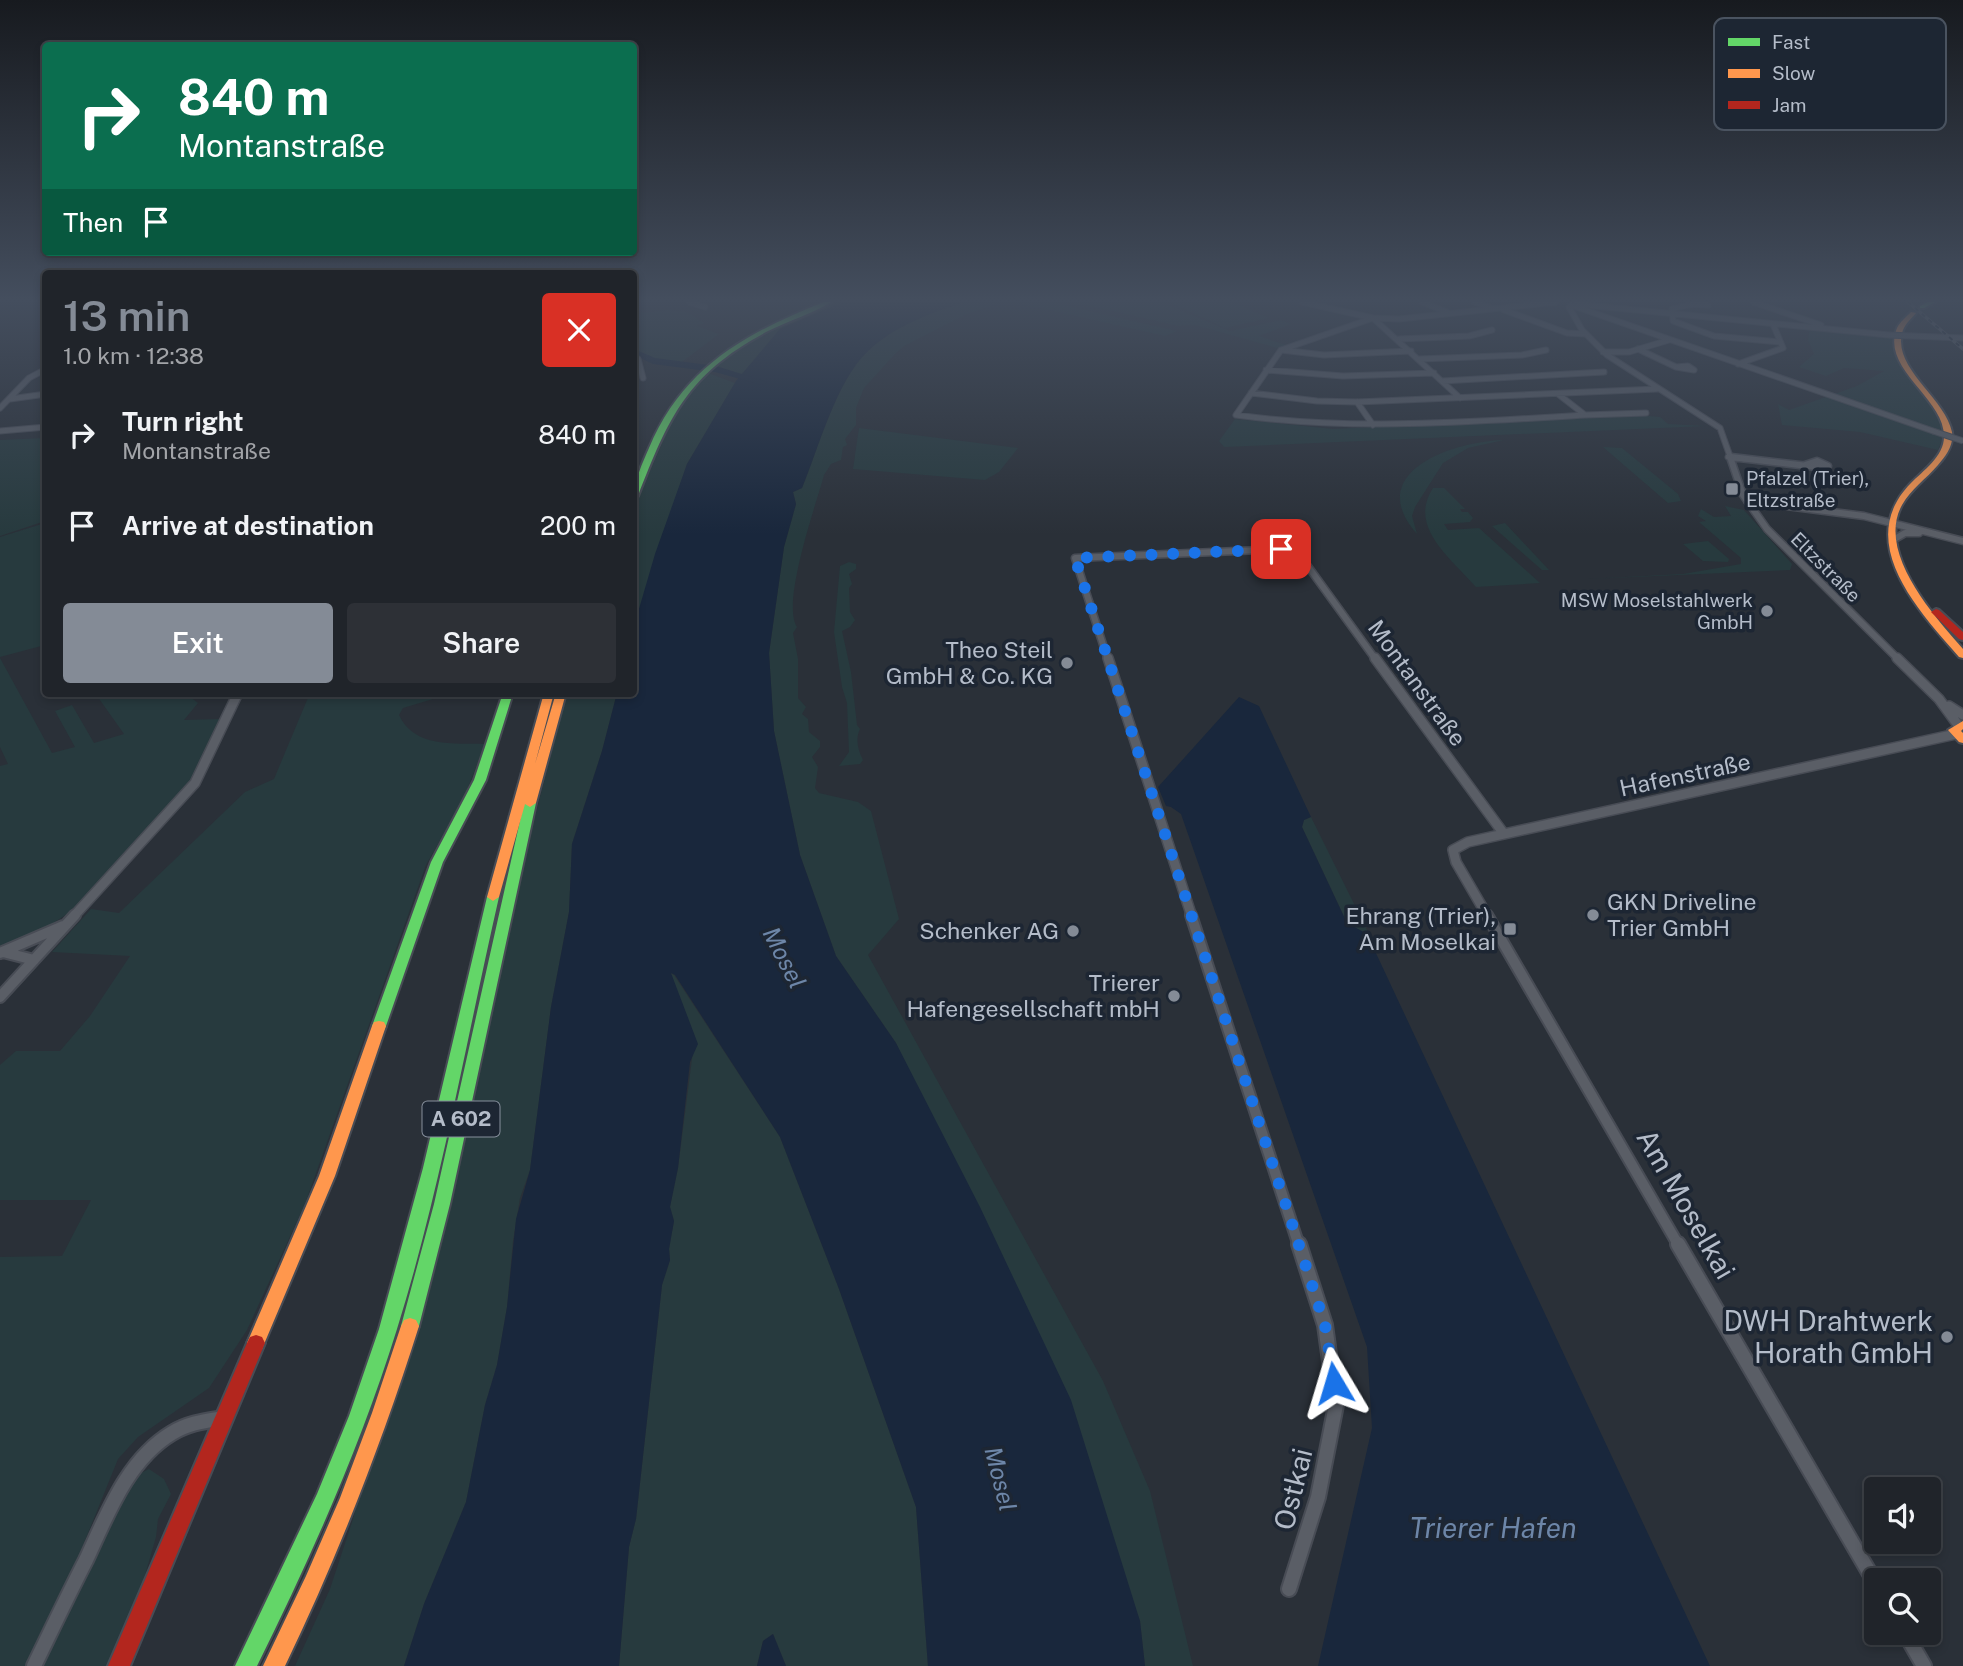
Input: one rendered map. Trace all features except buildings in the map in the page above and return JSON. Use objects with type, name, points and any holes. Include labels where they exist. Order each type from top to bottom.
[{"type":"main road","points":[[637,467],[664,410],[691,380]]},
{"type":"main road","points":[[637,489],[673,409],[692,380]]},
{"type":"main road","points":[[1916,380],[1944,416],[1948,438],[1938,460],[1905,496],[1893,526],[1900,566],[1913,592],[1963,655]]},
{"type":"main road","points":[[1913,592],[1963,637]]},
{"type":"main road","points":[[118,1666],[327,1176],[426,891],[437,862],[480,780],[507,697]]},
{"type":"main road","name":"A 602","points":[[246,1666],[332,1484],[387,1330],[421,1212],[495,882],[548,697]]},
{"type":"main road","name":"A 602","points":[[274,1666],[310,1593],[345,1510],[387,1398],[420,1290],[442,1204],[514,876],[560,697]]},
{"type":"street","points":[[0,408],[25,380]]},
{"type":"street","points":[[1260,380],[1236,415],[1307,424],[1373,425],[1646,413]]},
{"type":"street","points":[[1442,380],[1447,380]]},
{"type":"street","points":[[1442,380],[1460,398]]},
{"type":"street","name":"Eltzstraße","points":[[1646,380],[1694,411],[1721,435],[1748,503],[1758,518],[1788,552],[1939,699],[1961,730]]},
{"type":"street","points":[[1783,380],[1963,441]]},
{"type":"street","points":[[1251,393],[1317,401],[1357,402],[1658,388]]},
{"type":"street","points":[[1558,394],[1585,415]]},
{"type":"street","points":[[10,399],[42,395]]},
{"type":"street","points":[[1357,402],[1373,425]]},
{"type":"street","points":[[0,431],[42,427]]},
{"type":"street","points":[[1728,457],[1805,466]]},
{"type":"street","points":[[1748,503],[1886,516],[1893,526],[1905,533],[1919,533]]},
{"type":"street","points":[[1748,503],[1838,514],[1963,541]]},
{"type":"street","points":[[1758,518],[1765,510],[1773,507]]},
{"type":"street","points":[[1893,526],[1963,541]]},
{"type":"street","name":"Montanstraße","points":[[1281,549],[1285,542],[1299,543],[1307,548],[1299,554],[1504,834]]},
{"type":"street","points":[[1281,549],[1299,554]]},
{"type":"street","name":"Ostkai","points":[[1281,549],[1075,558],[1325,1325],[1336,1405],[1318,1497],[1289,1589]]},
{"type":"street","points":[[0,998],[195,783],[236,697]]},
{"type":"street","name":"Hafenstraße","points":[[1453,850],[1461,844],[1927,741],[1961,730]]},
{"type":"street","name":"Am Moselkai","points":[[1453,850],[1456,862],[1867,1568]]},
{"type":"street","points":[[1,952],[67,924]]},
{"type":"street","points":[[1,952],[34,960]]},
{"type":"street","points":[[34,1666],[128,1474],[153,1446],[177,1430],[199,1421],[223,1418]]},
{"type":"street","points":[[1912,1645],[1924,1666]]},
{"type":"green space","points":[[702,380],[726,380],[735,383],[687,464],[637,617],[637,501],[677,409]]},
{"type":"green space","points":[[847,380],[872,380],[864,388],[856,408],[856,425],[845,439],[847,445],[843,447],[841,460],[831,464],[824,475],[796,576],[793,597],[793,615],[797,627],[793,633],[798,659],[798,698],[806,707],[802,714],[808,719],[809,732],[820,741],[820,747],[812,757],[818,767],[815,788],[819,793],[858,802],[871,811],[899,919],[868,955],[1103,1381],[1150,1491],[1193,1666],[1145,1666],[1140,1621],[896,1043],[836,956],[800,855],[774,731],[769,653],[784,547],[796,504],[793,492],[802,488]]},
{"type":"green space","points":[[1868,380],[1912,380],[1932,405],[1939,419],[1942,434],[1938,450],[1860,432],[1782,425],[1778,404],[1789,410]]},
{"type":"green space","points":[[1637,415],[1660,417],[1668,424],[1706,426],[1224,447],[1219,441],[1235,419],[1333,429]]},
{"type":"green space","points":[[859,428],[1018,448],[999,472],[985,480],[853,469]]},
{"type":"green space","points":[[42,438],[42,522],[0,536],[0,440]]},
{"type":"green space","points":[[1504,440],[1468,448],[1443,463],[1415,507],[1412,516],[1417,534],[1403,512],[1400,493],[1407,477],[1421,464],[1440,454],[1462,446]]},
{"type":"green space","points":[[1603,447],[1622,448],[1678,494],[1681,501],[1668,503]]},
{"type":"green space","points":[[1433,488],[1444,488],[1465,509],[1460,509],[1462,512],[1468,512],[1473,518],[1470,522],[1444,524],[1448,530],[1479,528],[1540,583],[1476,587],[1445,554],[1429,529],[1425,516],[1426,502]]},
{"type":"green space","points":[[1725,506],[1744,510],[1792,564],[1790,570],[1587,579],[1683,574],[1741,564],[1741,558],[1699,522],[1706,521],[1698,516],[1701,509],[1714,517],[1731,516]]},
{"type":"green space","points":[[1505,523],[1549,570],[1542,570],[1492,526]]},
{"type":"green space","points":[[42,524],[42,646],[0,657],[0,537]]},
{"type":"green space","points":[[1708,541],[1729,559],[1728,562],[1703,561],[1683,544]]},
{"type":"green space","points":[[849,562],[856,564],[856,569],[849,574],[852,584],[849,588],[850,612],[855,620],[850,627],[842,631],[851,672],[857,725],[860,729],[858,744],[863,760],[860,764],[839,766],[849,752],[847,703],[834,632],[840,566]]},
{"type":"green space","points":[[0,658],[52,753],[75,747],[55,711],[72,705],[94,743],[124,734],[98,697],[190,697],[198,703],[184,720],[221,719],[193,778],[73,910],[43,930],[0,948],[0,766],[8,764],[0,747]]},
{"type":"green space","points":[[308,697],[440,697],[403,708],[399,715],[414,733],[436,742],[485,744],[463,800],[426,865],[305,1204],[247,1330],[209,1388],[138,1437],[118,1459],[76,1563],[25,1666],[0,1666],[0,1257],[62,1256],[91,1200],[0,1200],[0,1065],[16,1051],[60,1051],[90,1016],[130,956],[52,952],[91,909],[119,913],[245,792],[274,779]]},
{"type":"green space","points":[[566,697],[616,697],[572,844],[569,912],[551,1007],[530,1170],[520,1198],[497,1365],[485,1405],[466,1502],[424,1604],[404,1666],[295,1666],[330,1589],[353,1519]]},
{"type":"green space","points":[[1311,817],[1367,934],[1347,923],[1302,827],[1304,820]]},
{"type":"green space","points":[[670,973],[674,975],[780,1137],[839,1289],[916,1507],[928,1666],[786,1666],[773,1634],[763,1641],[757,1666],[619,1666],[629,1547],[636,1519],[662,1285],[670,1260],[669,1249],[674,1221],[670,1207],[678,1168],[693,1051]]},
{"type":"green space","points":[[149,1469],[164,1479],[171,1494],[158,1519],[156,1537],[141,1589],[108,1666],[42,1666],[121,1495],[133,1477]]},
{"type":"water","name":"Mosel","points":[[847,380],[829,415],[802,488],[793,492],[796,504],[784,547],[769,653],[774,731],[800,855],[836,956],[896,1043],[980,1207],[1071,1400],[1140,1621],[1145,1666],[928,1666],[916,1507],[839,1289],[780,1137],[675,975],[671,973],[698,1044],[690,1062],[678,1168],[670,1207],[674,1221],[669,1249],[670,1260],[662,1285],[636,1519],[629,1547],[619,1666],[404,1666],[424,1604],[466,1502],[485,1405],[497,1365],[507,1307],[516,1219],[530,1170],[551,1007],[569,912],[572,844],[616,697],[637,697],[637,616],[655,554],[687,464],[736,381]]},
{"type":"water","name":"Trierer Hafen","points":[[1239,697],[1259,706],[1311,817],[1304,820],[1302,827],[1347,923],[1367,934],[1710,1666],[1318,1666],[1372,1428],[1367,1347],[1181,814],[1166,806],[1158,787]]},
{"type":"water","points":[[773,1634],[786,1666],[757,1666],[763,1641]]},
{"type":"waterway","points":[[754,380],[762,382]]},
{"type":"traffic: fast","points":[[637,488],[668,417],[696,380]]},
{"type":"traffic: fast","points":[[379,1026],[437,862],[480,780],[507,697]]},
{"type":"traffic: fast","points":[[410,1326],[442,1204],[530,803]]},
{"type":"traffic: fast","points":[[246,1666],[324,1500],[374,1373],[404,1276],[432,1168],[493,897]]},
{"type":"traffic: slow","points":[[1916,380],[1944,420],[1948,439],[1938,460],[1897,506],[1891,530],[1894,549],[1911,589],[1963,655]]},
{"type":"traffic: slow","points":[[493,897],[548,697]]},
{"type":"traffic: slow","points":[[530,803],[560,697]]},
{"type":"traffic: slow","points":[[1963,724],[1954,730],[1963,740]]},
{"type":"traffic: slow","points":[[256,1343],[327,1176],[379,1026]]},
{"type":"traffic: slow","points":[[274,1666],[349,1499],[410,1326]]},
{"type":"traffic: jam","points":[[1936,612],[1963,637]]},
{"type":"traffic: jam","points":[[119,1666],[256,1343]]},
{"type":"place","name":"Pfalzel (Trier), Eltzstraße","points":[[1732,489]]},
{"type":"place","name":"MSW Moselstahlwerk GmbH","points":[[1767,611]]},
{"type":"place","name":"Theo Steil GmbH & Co. KG","points":[[1067,663]]},
{"type":"place","name":"GKN Driveline Trier GmbH","points":[[1593,915]]},
{"type":"place","name":"Ehrang (Trier), Am Moselkai","points":[[1510,929]]},
{"type":"place","name":"Schenker AG","points":[[1073,931]]},
{"type":"place","name":"Trierer Hafengesellschaft mbH","points":[[1174,996]]},
{"type":"place","name":"DWH Drahtwerk Horath GmbH","points":[[1947,1337]]},
{"type":"route","points":[[1281,549],[1075,558],[1325,1325],[1334,1383]]}]
